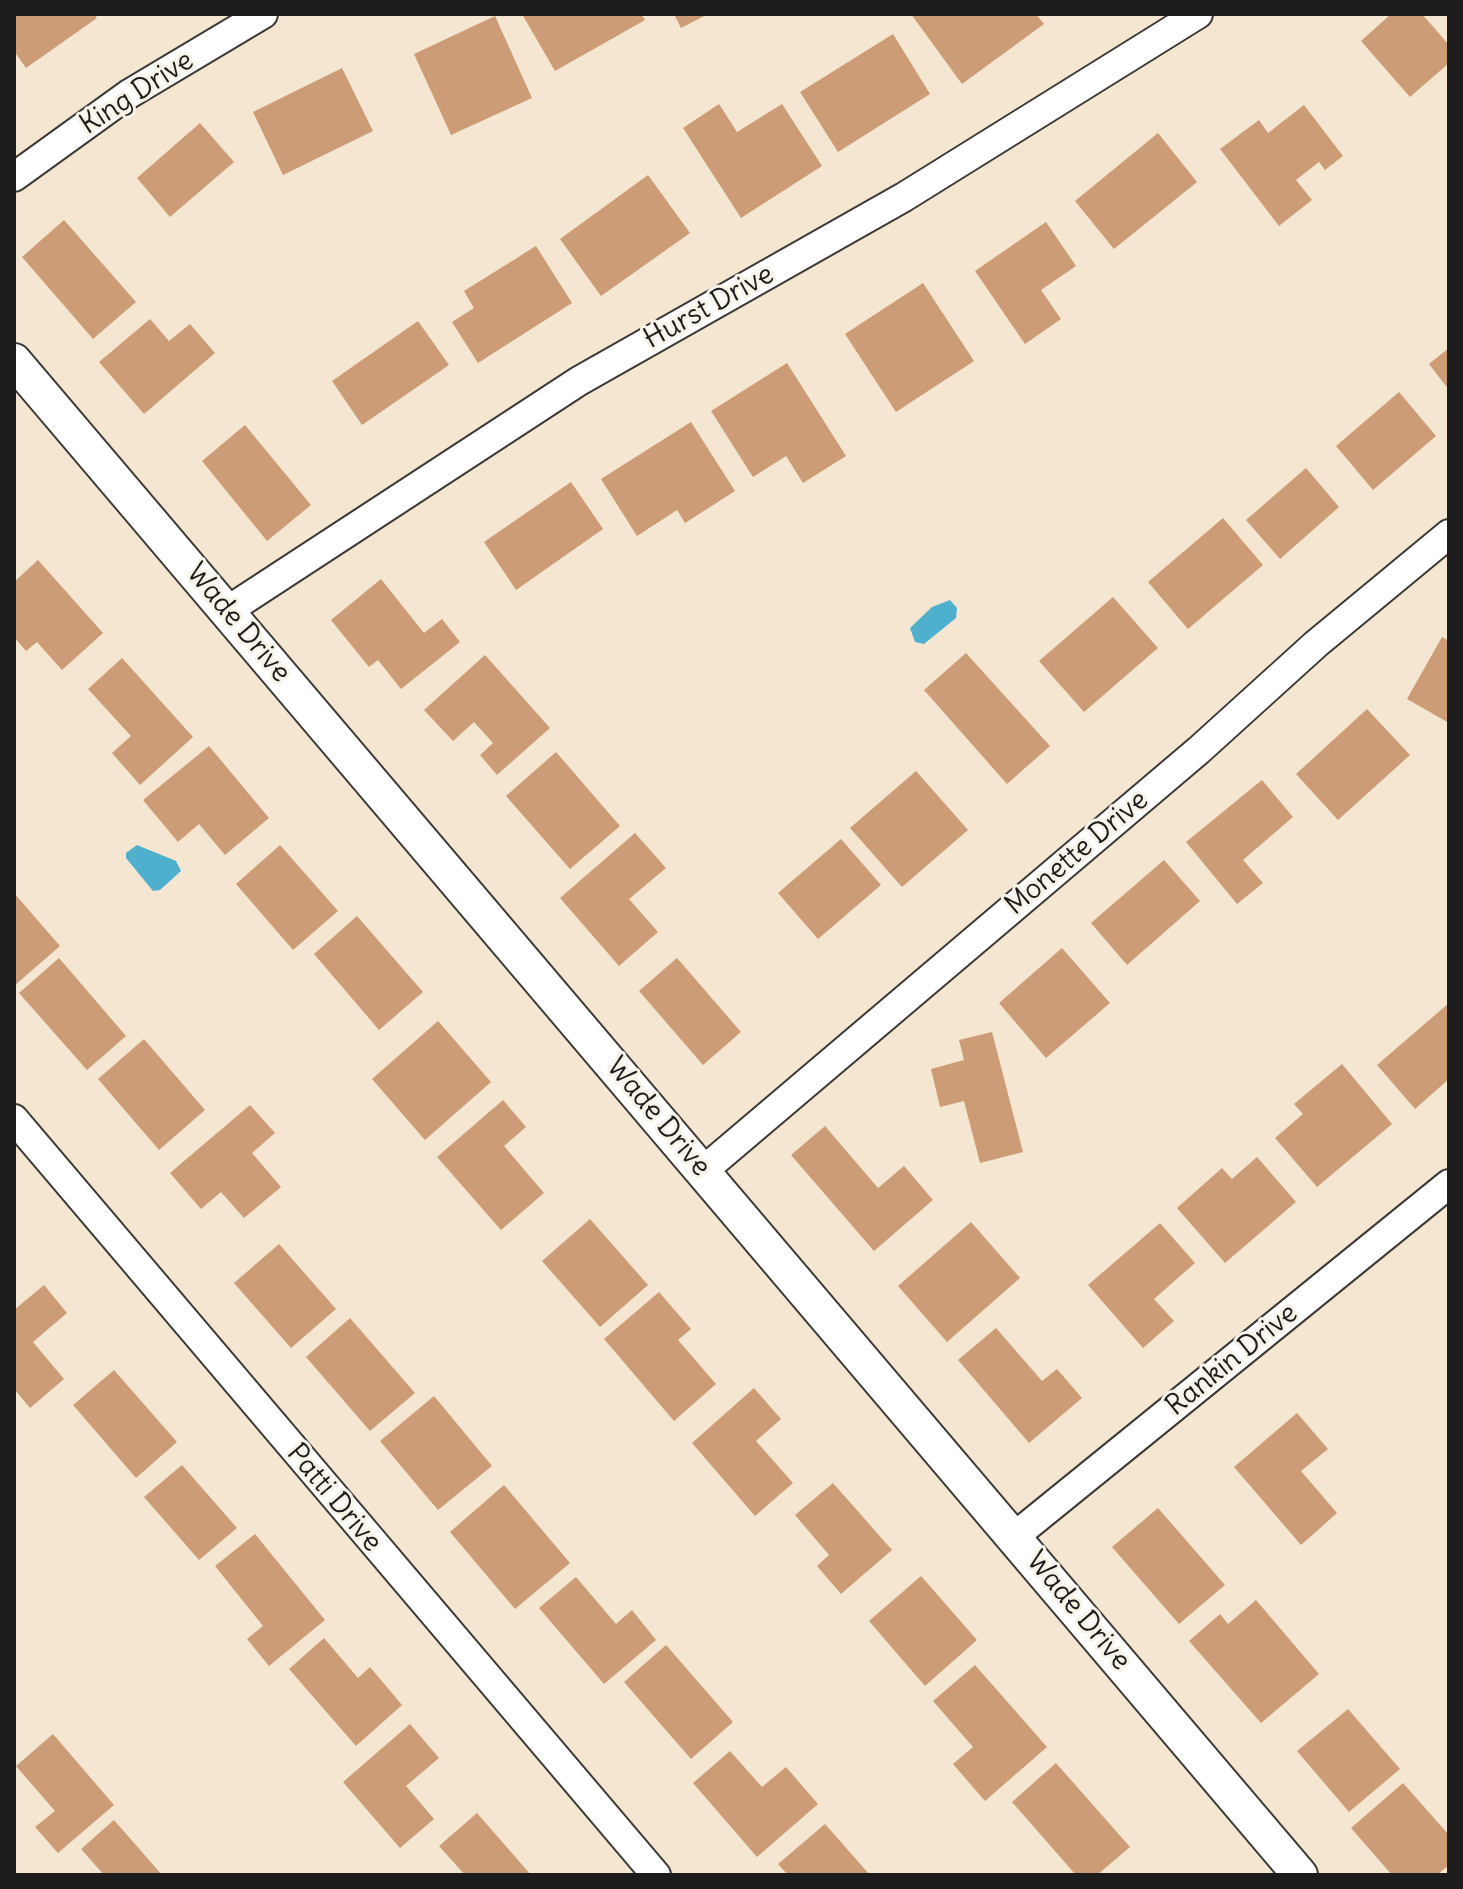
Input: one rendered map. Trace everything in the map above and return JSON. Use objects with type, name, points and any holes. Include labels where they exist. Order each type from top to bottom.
[{"type":"street","name":"King Drive","points":[[14,177],[129,94],[263,14]]},
{"type":"street","name":"Hurst Drive","points":[[227,611],[579,381],[904,197],[1198,14]]},
{"type":"street","name":"Wade Drive","points":[[14,361],[1300,1875]]},
{"type":"street","name":"Monette Drive","points":[[704,1170],[1199,750],[1316,644],[1449,534]]},
{"type":"street","name":"Patti Drive","points":[[14,1119],[656,1875]]},
{"type":"street","name":"Rankin Drive","points":[[1015,1536],[1449,1184]]},
{"type":"water","points":[[950,600],[957,608],[956,618],[924,644],[915,642],[910,628],[932,607]]},
{"type":"water","points":[[137,845],[176,861],[181,871],[160,890],[153,891],[126,858],[126,853]]},
{"type":"building","points":[[14,14],[94,14],[97,18],[26,68],[14,51]]},
{"type":"building","points":[[522,14],[641,14],[645,20],[555,71]]},
{"type":"building","points":[[674,14],[708,14],[681,28]]},
{"type":"building","points":[[911,14],[1036,14],[1044,24],[962,84]]},
{"type":"building","points":[[1391,14],[1422,14],[1449,45],[1449,63],[1410,97],[1361,41]]},
{"type":"building","points":[[495,16],[532,98],[451,135],[414,54]]},
{"type":"building","points":[[893,34],[930,94],[838,152],[800,92]]},
{"type":"building","points":[[342,68],[373,131],[283,175],[253,112]]},
{"type":"building","points":[[719,104],[737,132],[782,104],[822,166],[741,218],[683,128]]},
{"type":"building","points":[[1304,105],[1343,156],[1325,170],[1319,162],[1296,180],[1312,200],[1279,226],[1220,149],[1259,120],[1268,133]]},
{"type":"building","points":[[200,123],[234,162],[170,217],[137,178]]},
{"type":"building","points":[[1158,133],[1197,182],[1114,249],[1075,201]]},
{"type":"building","points":[[648,175],[690,233],[601,296],[560,239]]},
{"type":"building","points":[[64,220],[136,302],[93,339],[22,257]]},
{"type":"building","points":[[1046,222],[1076,266],[1041,290],[1061,319],[1025,344],[975,271]]},
{"type":"building","points":[[536,246],[572,303],[478,363],[452,322],[474,308],[464,291]]},
{"type":"building","points":[[923,283],[974,361],[896,412],[845,334]]},
{"type":"building","points":[[150,319],[169,341],[190,324],[215,353],[144,414],[99,362]]},
{"type":"building","points":[[418,321],[449,365],[362,425],[332,381]]},
{"type":"building","points":[[1449,348],[1449,390],[1429,364]]},
{"type":"building","points":[[787,363],[846,456],[803,483],[786,456],[753,477],[711,411]]},
{"type":"building","points":[[1399,392],[1436,436],[1373,490],[1336,446]]},
{"type":"building","points":[[691,422],[735,491],[685,523],[677,510],[637,536],[601,479]]},
{"type":"building","points":[[245,425],[311,505],[267,541],[202,461]]},
{"type":"building","points":[[1306,468],[1339,507],[1280,559],[1246,520]]},
{"type":"building","points":[[571,482],[603,529],[516,590],[484,542]]},
{"type":"building","points":[[1223,518],[1263,565],[1188,629],[1148,582]]},
{"type":"building","points":[[38,560],[103,633],[62,670],[37,642],[26,651],[14,637],[14,582]]},
{"type":"building","points":[[381,579],[424,633],[442,619],[460,642],[401,689],[378,660],[369,667],[331,620]]},
{"type":"building","points":[[1113,597],[1158,648],[1084,712],[1039,661]]},
{"type":"building","points":[[1442,637],[1449,641],[1449,723],[1407,699]]},
{"type":"building","points":[[966,653],[1050,746],[1007,784],[924,690]]},
{"type":"building","points":[[485,655],[550,728],[497,775],[480,755],[493,743],[474,722],[453,741],[424,710]]},
{"type":"building","points":[[122,658],[193,737],[140,785],[112,753],[131,736],[88,689]]},
{"type":"building","points":[[1367,709],[1410,755],[1338,820],[1296,774]]},
{"type":"building","points":[[209,746],[269,818],[225,855],[199,824],[178,842],[143,800]]},
{"type":"building","points":[[556,752],[620,826],[570,869],[506,796]]},
{"type":"building","points":[[916,771],[968,830],[902,887],[850,828]]},
{"type":"building","points":[[1262,780],[1293,817],[1243,860],[1263,883],[1237,904],[1186,842]]},
{"type":"building","points":[[635,833],[666,868],[629,899],[658,932],[619,966],[560,898]]},
{"type":"building","points":[[841,839],[881,885],[818,939],[778,893]]},
{"type":"building","points":[[280,845],[338,911],[293,950],[236,884]]},
{"type":"building","points":[[1164,860],[1200,901],[1127,965],[1091,923]]},
{"type":"building","points":[[14,893],[60,946],[14,986]]},
{"type":"building","points":[[357,916],[423,992],[379,1030],[314,954]]},
{"type":"building","points":[[1062,948],[1110,1003],[1046,1058],[999,1003]]},
{"type":"building","points":[[59,958],[126,1036],[87,1070],[19,993]]},
{"type":"building","points":[[677,958],[741,1032],[703,1065],[639,991]]},
{"type":"building","points":[[1449,1003],[1449,1079],[1415,1109],[1377,1065]]},
{"type":"building","points":[[438,1021],[491,1082],[425,1140],[372,1079]]},
{"type":"building","points":[[992,1032],[1023,1152],[980,1163],[964,1101],[940,1107],[931,1069],[964,1060],[959,1040]]},
{"type":"building","points":[[144,1039],[205,1110],[159,1150],[98,1079]]},
{"type":"building","points":[[1342,1064],[1392,1124],[1317,1187],[1275,1138],[1303,1114],[1294,1104]]},
{"type":"building","points":[[503,1100],[526,1127],[504,1146],[544,1193],[501,1230],[437,1157]]},
{"type":"building","points":[[250,1105],[275,1133],[252,1153],[281,1187],[244,1218],[221,1192],[201,1209],[170,1173]]},
{"type":"building","points":[[825,1126],[878,1188],[904,1166],[933,1200],[874,1251],[791,1155]]},
{"type":"building","points":[[1257,1157],[1296,1202],[1225,1263],[1177,1208],[1222,1168],[1232,1179]]},
{"type":"building","points":[[590,1219],[648,1285],[600,1327],[542,1261]]},
{"type":"building","points":[[971,1222],[1020,1278],[947,1342],[898,1286]]},
{"type":"building","points":[[1160,1223],[1195,1263],[1154,1299],[1174,1321],[1143,1348],[1088,1285]]},
{"type":"building","points":[[279,1244],[336,1309],[291,1348],[234,1283]]},
{"type":"building","points":[[44,1285],[67,1313],[33,1342],[64,1379],[30,1408],[14,1389],[14,1310]]},
{"type":"building","points":[[659,1292],[691,1329],[678,1340],[716,1384],[674,1421],[604,1339]]},
{"type":"building","points":[[350,1318],[415,1393],[370,1431],[306,1357]]},
{"type":"building","points":[[996,1328],[1042,1381],[1057,1369],[1082,1398],[1029,1443],[958,1360]]},
{"type":"building","points":[[114,1370],[177,1442],[136,1478],[73,1405]]},
{"type":"building","points":[[754,1388],[781,1419],[756,1441],[793,1483],[755,1516],[692,1443]]},
{"type":"building","points":[[434,1396],[492,1466],[438,1510],[380,1441]]},
{"type":"building","points":[[1297,1413],[1328,1449],[1301,1471],[1337,1513],[1301,1545],[1234,1467]]},
{"type":"building","points":[[182,1465],[237,1528],[199,1560],[144,1497]]},
{"type":"building","points":[[833,1483],[892,1550],[841,1594],[817,1566],[829,1555],[795,1515]]},
{"type":"building","points":[[504,1485],[570,1563],[515,1609],[450,1532]]},
{"type":"building","points":[[1158,1508],[1225,1585],[1179,1624],[1112,1547]]},
{"type":"building","points":[[255,1534],[325,1620],[269,1666],[247,1639],[263,1626],[215,1566]]},
{"type":"building","points":[[921,1576],[977,1640],[925,1686],[869,1621]]},
{"type":"building","points":[[576,1577],[616,1624],[632,1610],[656,1640],[604,1684],[539,1608]]},
{"type":"building","points":[[1256,1600],[1319,1674],[1261,1723],[1189,1641],[1220,1614],[1228,1624]]},
{"type":"building","points":[[324,1638],[358,1678],[370,1667],[402,1705],[356,1746],[289,1669]]},
{"type":"building","points":[[666,1645],[733,1722],[691,1759],[624,1682]]},
{"type":"building","points":[[975,1665],[1047,1747],[985,1801],[953,1764],[973,1747],[933,1701]]},
{"type":"building","points":[[1348,1709],[1400,1769],[1349,1812],[1297,1751]]},
{"type":"building","points":[[410,1724],[439,1758],[406,1786],[434,1819],[400,1848],[343,1782]]},
{"type":"building","points":[[53,1734],[114,1805],[58,1853],[35,1827],[55,1811],[16,1766]]},
{"type":"building","points":[[730,1751],[762,1787],[786,1767],[818,1804],[757,1857],[693,1783]]},
{"type":"building","points":[[1056,1763],[1130,1847],[1097,1875],[1076,1875],[1012,1802]]},
{"type":"building","points":[[1403,1783],[1449,1835],[1449,1865],[1437,1875],[1392,1875],[1351,1828]]},
{"type":"building","points":[[477,1813],[531,1875],[465,1875],[439,1846]]},
{"type":"building","points":[[114,1820],[162,1875],[104,1875],[81,1849]]},
{"type":"building","points":[[825,1824],[870,1875],[788,1875],[778,1864]]}]
